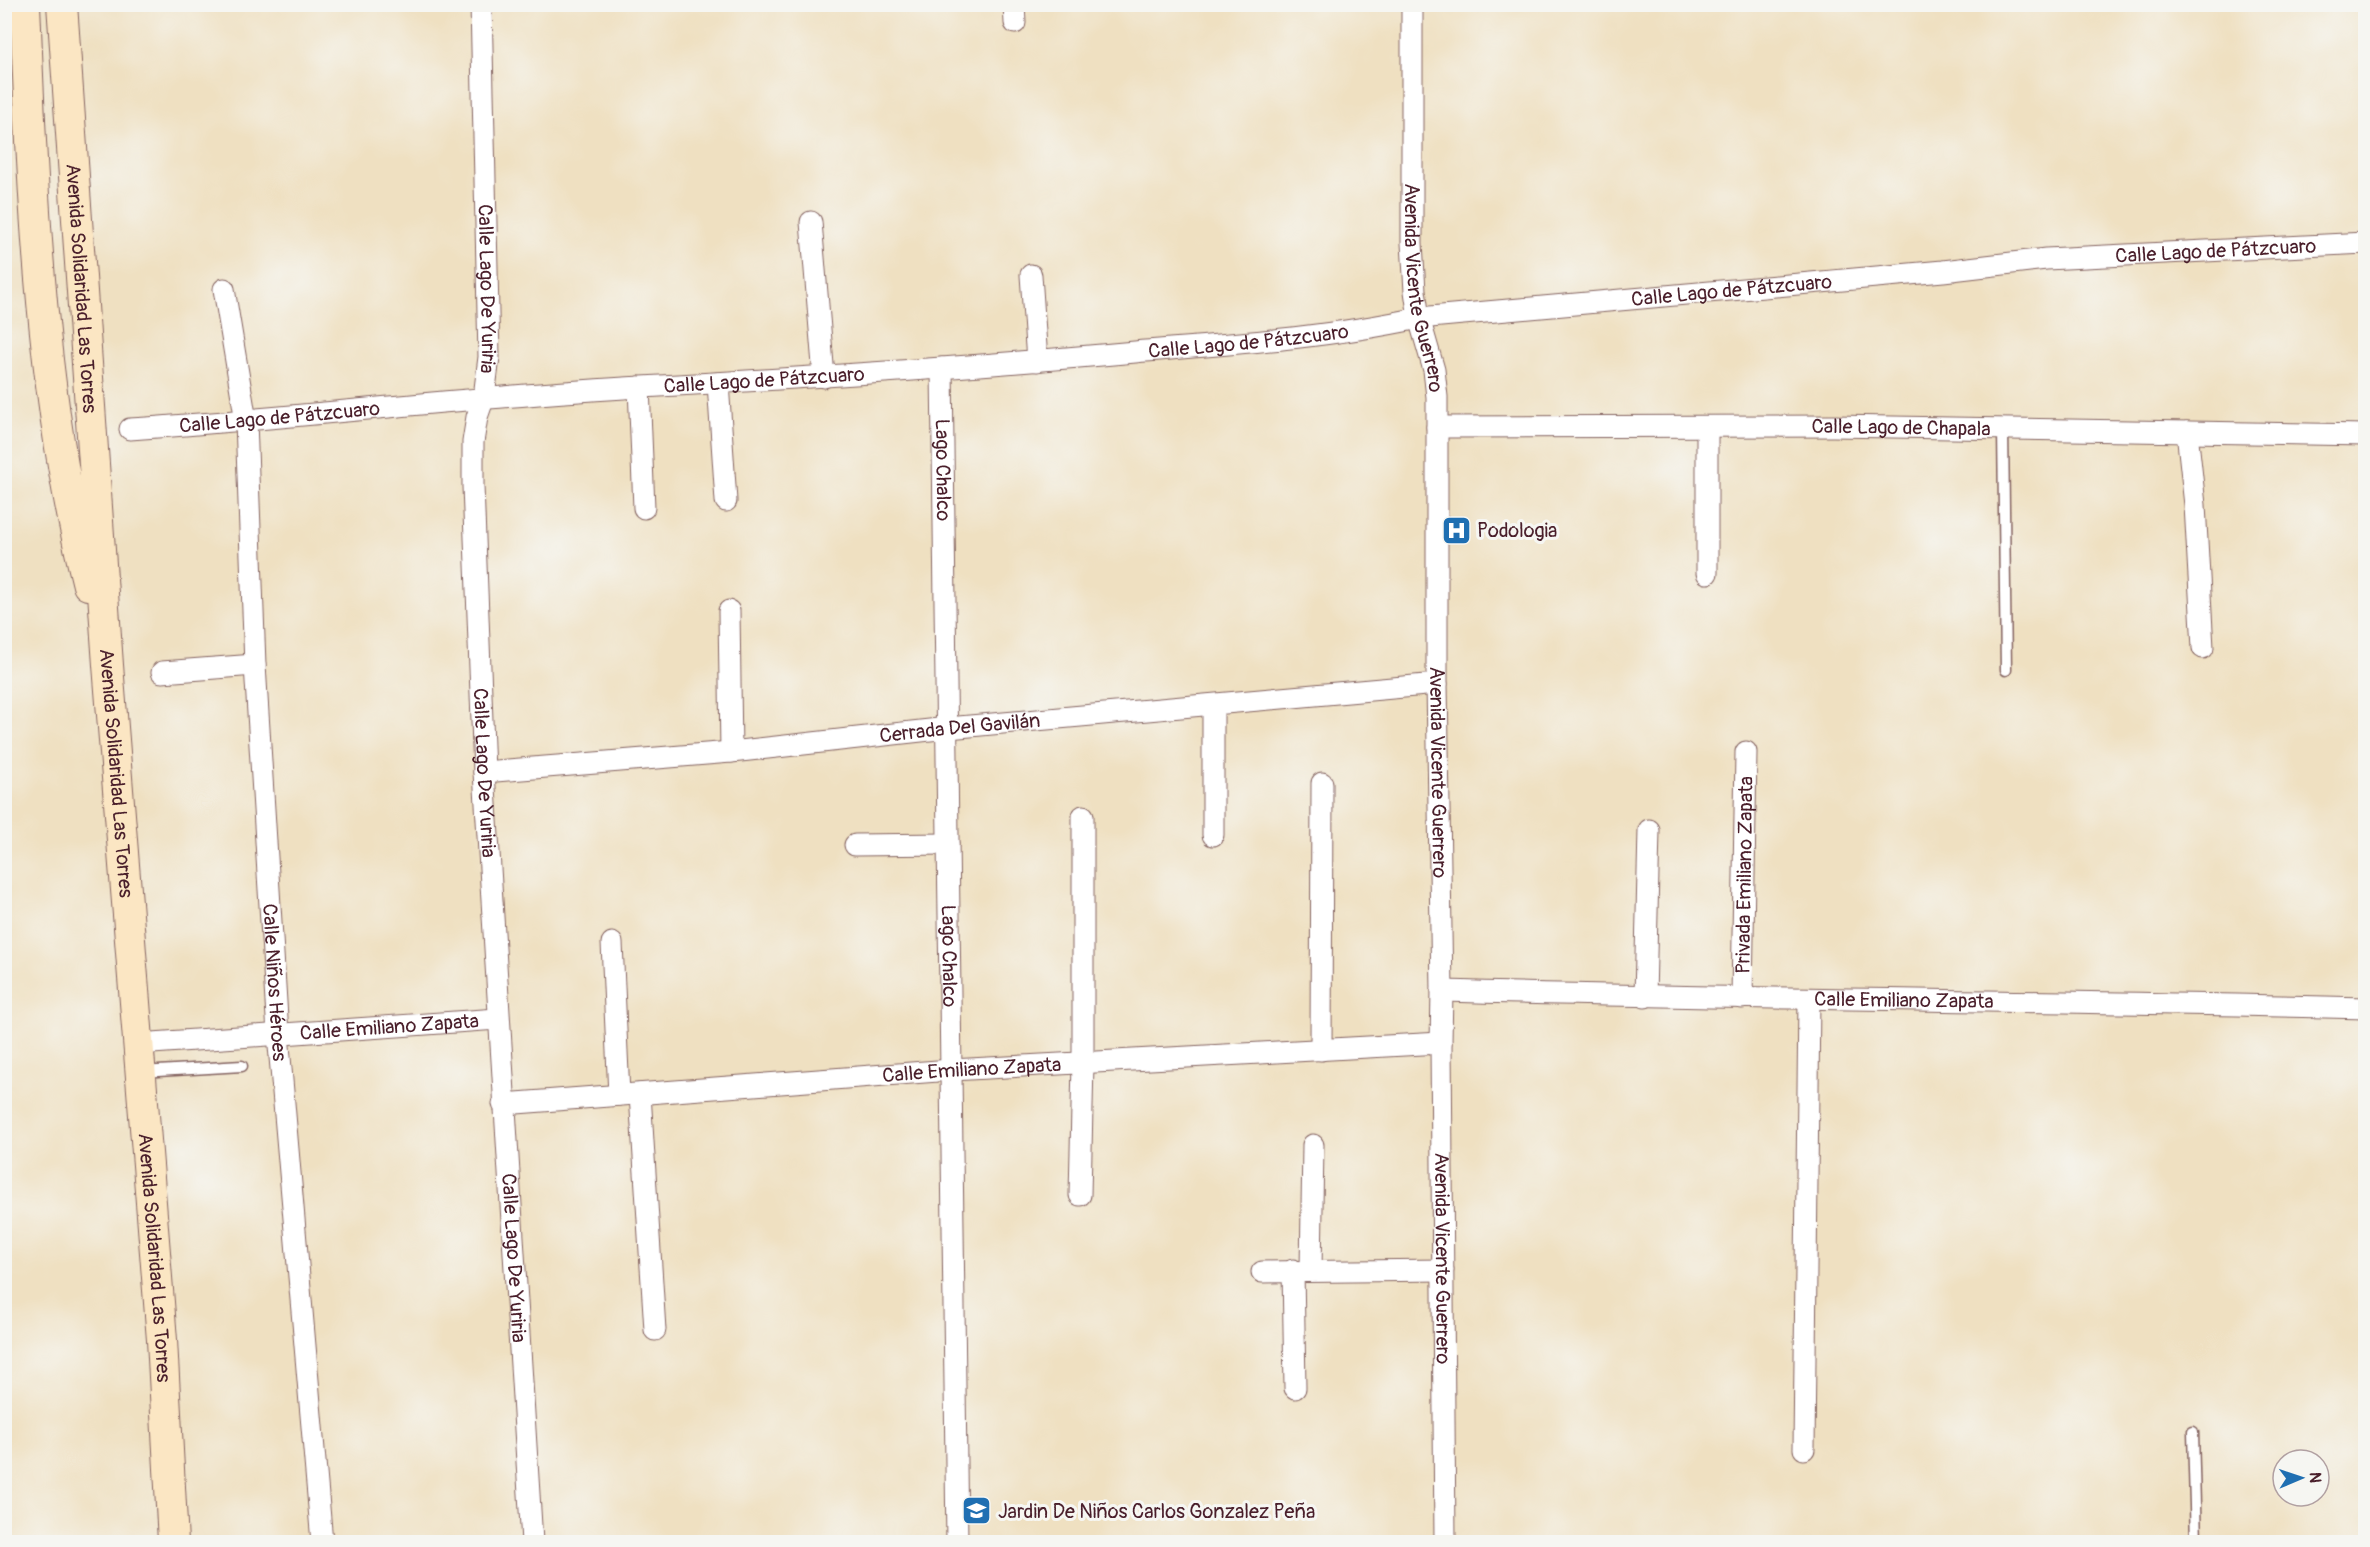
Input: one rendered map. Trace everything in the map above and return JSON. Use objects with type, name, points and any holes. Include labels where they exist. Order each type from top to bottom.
[{"type":"main road","points":[[25,4],[32,188],[63,465],[82,562],[108,665]]},
{"type":"main road","name":"Avenida Solidaridad Las Torres","points":[[62,4],[108,665],[162,1340],[173,1542]]},
{"type":"street","name":"Calle Lago De Yuriria","points":[[481,4],[489,357],[484,397],[477,417],[473,442],[472,486],[484,772],[498,1019],[532,1542]]},
{"type":"street","name":"Avenida Vicente Guerrero","points":[[1412,4],[1412,243],[1419,318],[1434,370],[1437,427],[1437,684],[1442,991],[1445,1542]]},
{"type":"street","points":[[812,222],[824,377]]},
{"type":"street","name":"Calle Lago de Pátzcuaro","points":[[130,429],[246,421],[484,397],[824,377],[1037,361],[1312,336],[1419,318],[1943,271],[2046,259],[2366,243]]},
{"type":"street","points":[[1031,275],[1037,361]]},
{"type":"street","name":"Calle Niños Héroes","points":[[225,289],[246,421],[255,665],[278,1034],[321,1542]]},
{"type":"street","name":"Lago Chalco","points":[[942,368],[957,1542]]},
{"type":"street","points":[[718,383],[726,501]]},
{"type":"street","points":[[639,387],[644,508]]},
{"type":"street","name":"Calle Lago de Chapala","points":[[1437,427],[1833,426],[2366,435]]},
{"type":"street","points":[[1707,428],[1707,573]]},
{"type":"street","points":[[2187,432],[2203,648]]},
{"type":"street","points":[[729,611],[731,752]]},
{"type":"street","points":[[162,672],[255,665]]},
{"type":"street","name":"Cerrada Del Gavilán","points":[[484,772],[731,752],[948,728],[1213,706],[1437,684]]},
{"type":"street","points":[[1213,706],[1213,835]]},
{"type":"street","name":"Privada Emiliano Zapata","points":[[1742,998],[1746,752]]},
{"type":"street","points":[[1321,1050],[1322,783]]},
{"type":"street","points":[[1080,1196],[1083,1063],[1083,816]]},
{"type":"street","points":[[1645,997],[1649,830]]},
{"type":"street","points":[[855,845],[948,844]]},
{"type":"street","points":[[612,943],[655,1330]]},
{"type":"street","name":"Calle Emiliano Zapata","points":[[1442,991],[1645,997],[2157,1003],[2366,1008]]},
{"type":"street","points":[[1804,1449],[1809,999]]},
{"type":"street","name":"Calle Emiliano Zapata","points":[[140,1058],[278,1034],[498,1019]]},
{"type":"street","name":"Calle Emiliano Zapata","points":[[503,1104],[951,1070],[1441,1043]]},
{"type":"street","points":[[1295,1388],[1313,1145]]},
{"type":"street","points":[[1262,1272],[1443,1270]]},
{"type":"lane","points":[[2003,429],[2006,670]]},
{"type":"lane","points":[[140,1058],[242,1066]]},
{"type":"lane","points":[[2193,1432],[2196,1542]]},
{"type":"place","name":"Podologia","points":[[1456,530]]},
{"type":"place","name":"Jardin De Niños Carlos Gonzalez Peña","points":[[977,1511]]}]
